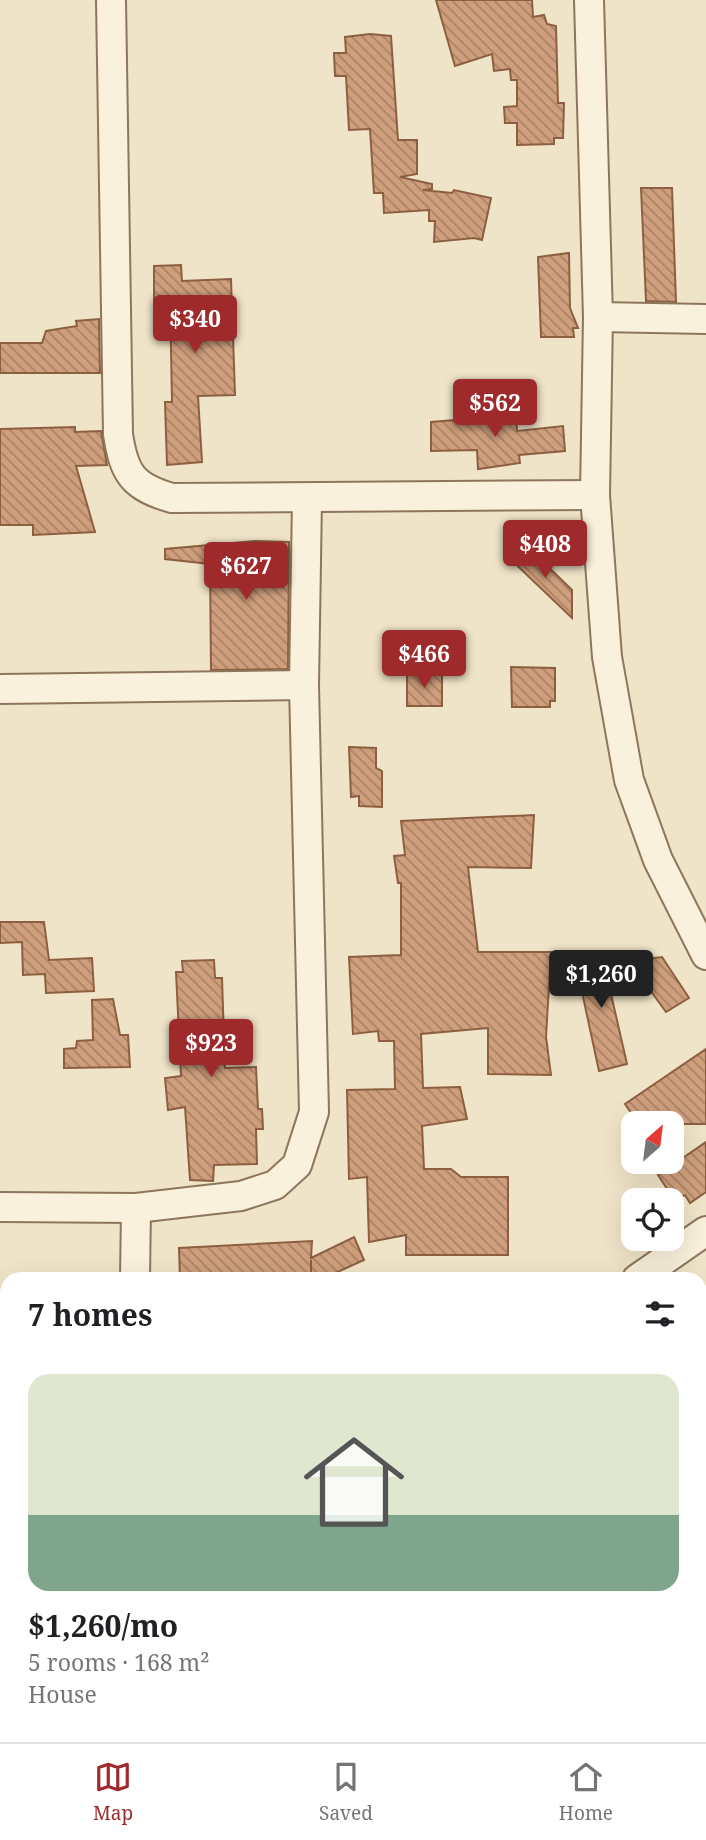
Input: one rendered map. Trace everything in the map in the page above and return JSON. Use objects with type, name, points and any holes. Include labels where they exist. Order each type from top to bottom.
[{"type":"street","points":[[111,0],[118,434],[123,463],[138,485],[172,498],[595,495]]},
{"type":"street","points":[[589,0],[598,317],[595,495],[607,657],[628,780],[658,860],[706,955]]},
{"type":"street","points":[[598,317],[706,319]]},
{"type":"street","points":[[0,1207],[136,1208],[241,1196],[275,1185],[298,1164],[314,1112],[304,685],[307,499]]},
{"type":"street","points":[[0,689],[304,685]]},
{"type":"street","points":[[135,1272],[136,1208]]},
{"type":"street","points":[[647,1272],[706,1231]]},
{"type":"building","points":[[436,0],[532,0],[533,17],[544,15],[547,24],[556,26],[558,103],[564,103],[563,138],[554,138],[554,144],[517,145],[517,123],[505,123],[504,107],[517,106],[517,80],[511,80],[510,69],[494,71],[492,54],[455,66]]},
{"type":"building","points":[[370,34],[391,36],[398,140],[417,140],[417,174],[400,177],[432,184],[432,189],[423,190],[452,193],[454,190],[491,198],[482,240],[474,238],[434,242],[435,221],[429,221],[429,210],[384,213],[383,193],[374,193],[370,129],[349,130],[346,76],[335,76],[334,53],[346,53],[345,37]]},
{"type":"building","points":[[641,188],[672,188],[676,302],[646,301]]},
{"type":"building","points":[[569,253],[570,308],[578,328],[573,328],[574,337],[541,337],[538,257]]},
{"type":"building","points":[[181,265],[182,281],[231,279],[235,395],[198,396],[202,462],[167,465],[165,402],[172,402],[170,300],[154,300],[154,266]]},
{"type":"building","points":[[99,319],[100,373],[0,373],[0,343],[42,343],[46,331],[77,326],[76,321]]},
{"type":"building","points":[[493,413],[516,413],[517,431],[563,426],[565,451],[519,455],[520,463],[478,469],[477,450],[431,451],[431,422],[493,417]]},
{"type":"building","points":[[75,427],[75,432],[101,431],[107,465],[76,466],[95,532],[33,535],[33,525],[0,525],[0,429]]},
{"type":"building","points":[[255,541],[289,542],[288,669],[211,670],[210,564],[165,559],[165,549]]},
{"type":"building","points":[[505,554],[535,554],[572,590],[572,618]]},
{"type":"building","points":[[511,667],[555,668],[555,701],[550,701],[550,707],[512,707]]},
{"type":"building","points":[[407,673],[442,674],[442,706],[407,706]]},
{"type":"building","points":[[349,747],[376,748],[376,768],[382,771],[382,807],[359,806],[359,796],[351,797]]},
{"type":"building","points":[[534,815],[531,868],[468,867],[478,952],[551,952],[546,1037],[551,1075],[488,1074],[488,1028],[421,1034],[423,1088],[460,1087],[467,1119],[422,1126],[424,1169],[451,1169],[461,1177],[508,1177],[508,1255],[406,1255],[406,1235],[369,1242],[367,1177],[349,1179],[347,1090],[395,1089],[394,1041],[379,1041],[378,1031],[353,1034],[349,957],[401,955],[401,883],[398,883],[394,856],[405,855],[401,821]]},
{"type":"building","points":[[0,922],[44,922],[49,960],[92,958],[94,991],[46,993],[45,974],[23,975],[22,942],[0,943]]},
{"type":"building","points":[[574,955],[610,956],[611,981],[608,981],[627,1064],[599,1071]]},
{"type":"building","points":[[662,957],[689,998],[666,1012],[629,961]]},
{"type":"building","points":[[214,960],[215,978],[222,978],[225,1068],[256,1067],[258,1109],[262,1109],[263,1129],[256,1129],[257,1164],[214,1165],[213,1181],[190,1180],[185,1107],[168,1110],[165,1078],[181,1076],[176,972],[183,972],[182,961]]},
{"type":"building","points":[[113,999],[120,1035],[128,1035],[130,1067],[64,1068],[64,1049],[76,1048],[77,1041],[93,1040],[92,1000]]},
{"type":"building","points":[[706,1049],[706,1124],[684,1124],[684,1111],[630,1111],[625,1104]]},
{"type":"building","points":[[706,1142],[706,1192],[690,1203],[684,1196],[684,1188],[666,1188],[658,1175],[684,1174],[684,1157]]},
{"type":"building","points":[[354,1237],[364,1260],[337,1272],[180,1272],[179,1248],[312,1241],[311,1258]]}]
